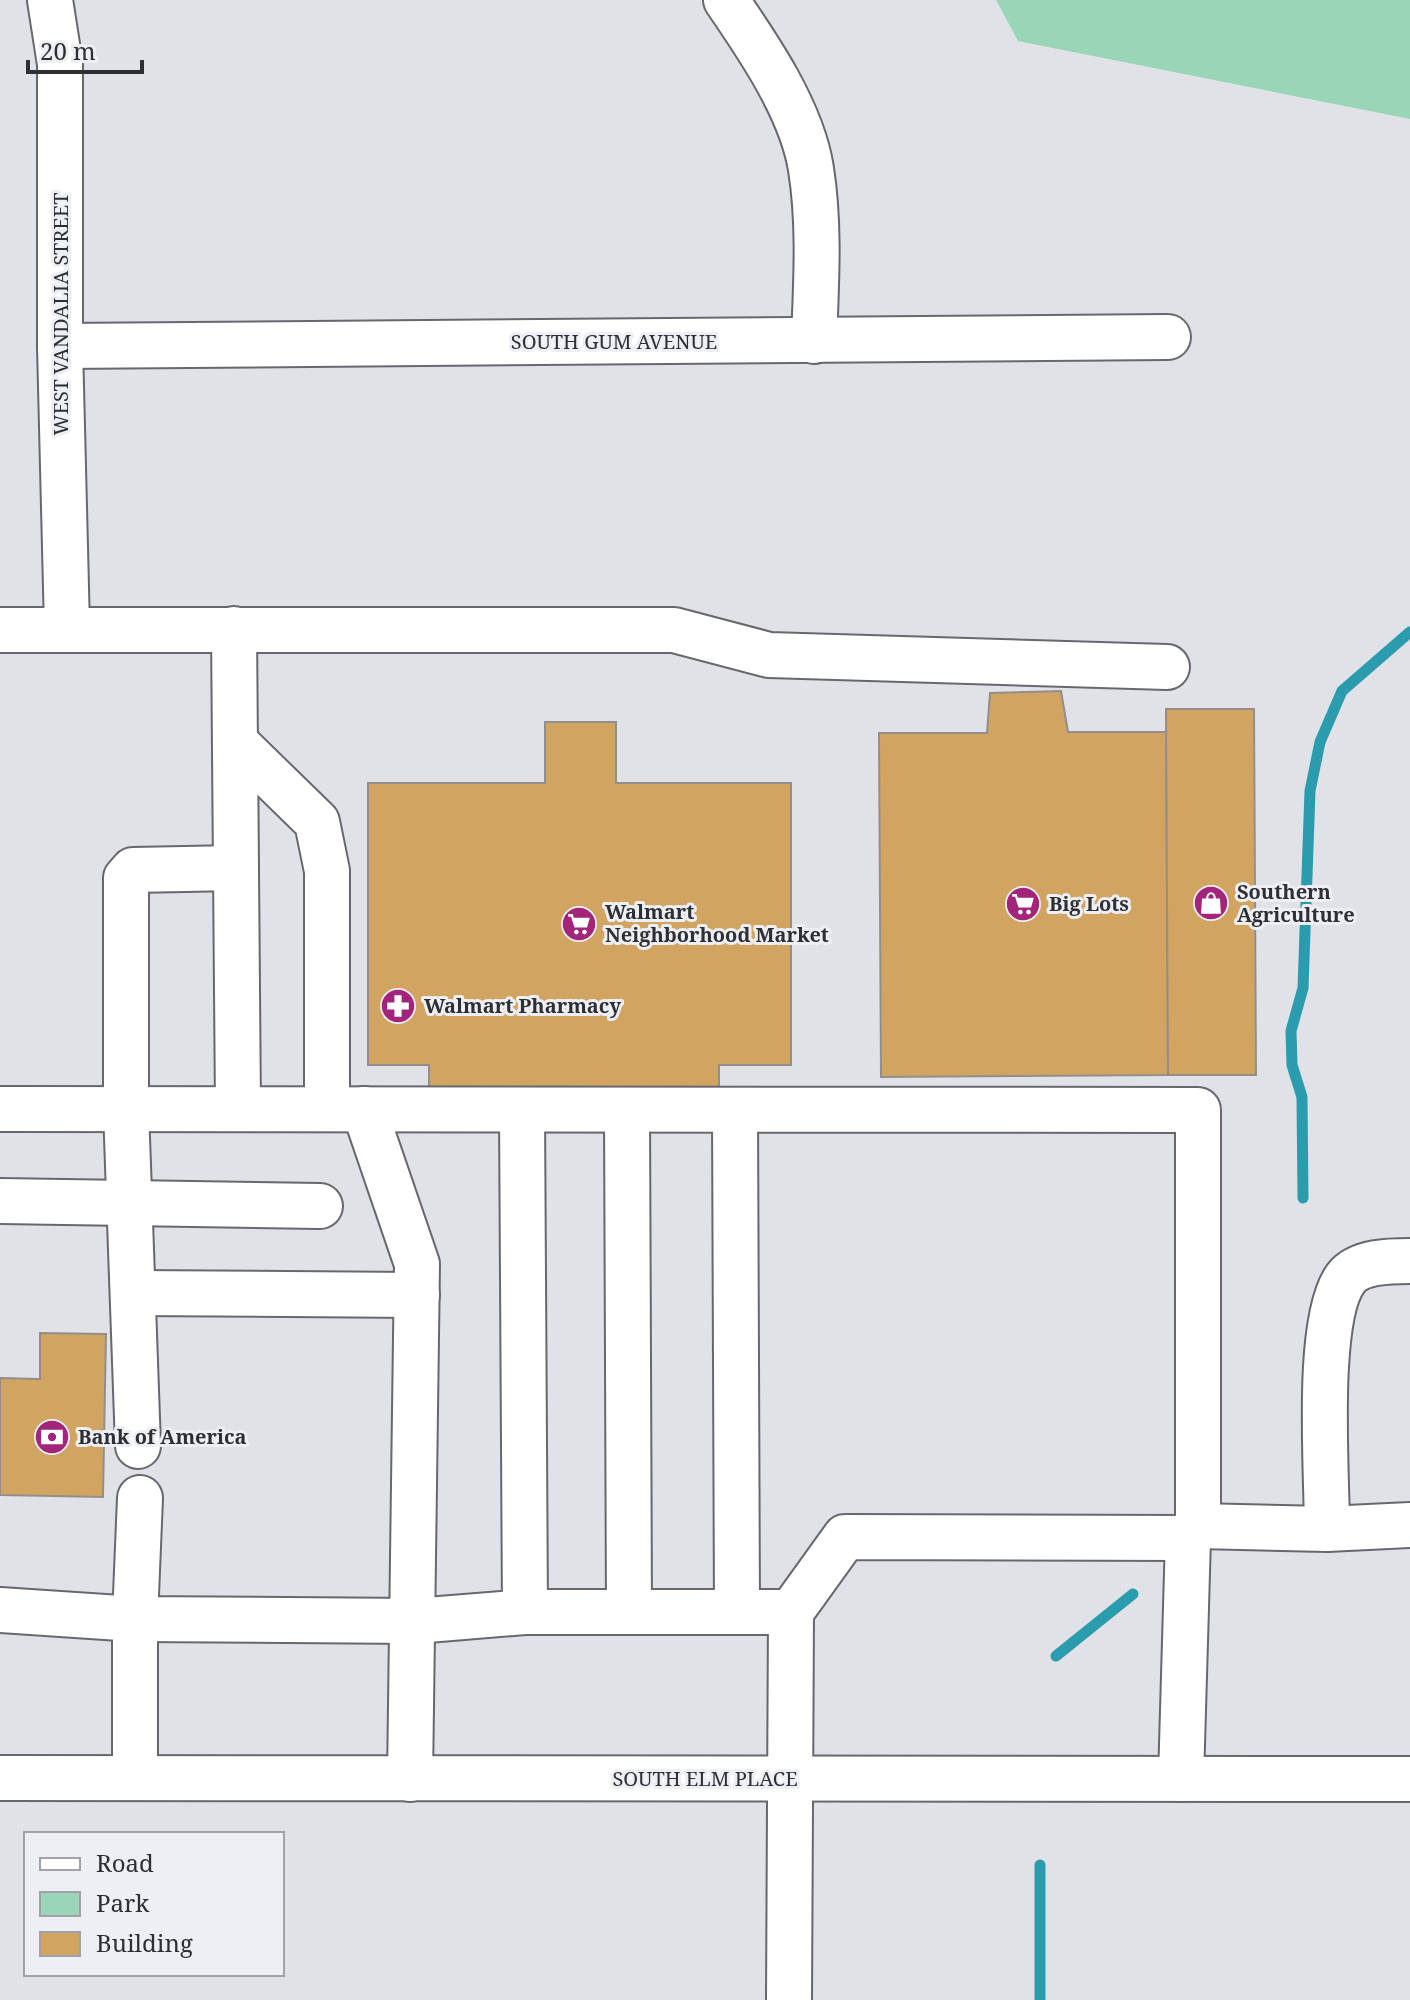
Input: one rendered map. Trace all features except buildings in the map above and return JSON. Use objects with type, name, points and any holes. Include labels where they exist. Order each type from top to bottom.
[{"type":"street","name":"WEST VANDALIA STREET","points":[[50,0],[60,64],[60,346],[67,628]]},
{"type":"street","points":[[726,0],[785,96],[811,166],[817,236],[814,341]]},
{"type":"street","name":"SOUTH GUM AVENUE","points":[[60,346],[1168,337]]},
{"type":"street","points":[[234,629],[238,1109]]},
{"type":"street","points":[[0,630],[674,630],[769,655],[1167,667]]},
{"type":"street","points":[[235,742],[317,822],[327,871],[346,1109],[417,1264],[415,1621],[410,1779]]},
{"type":"street","points":[[138,1446],[126,1109],[126,878],[133,870],[236,868]]},
{"type":"street","points":[[0,1109],[1198,1110],[1193,1532],[1181,1779]]},
{"type":"street","points":[[522,1110],[525,1612]]},
{"type":"street","points":[[627,1110],[629,1612]]},
{"type":"street","points":[[735,1110],[737,1612]]},
{"type":"street","points":[[0,1201],[320,1206]]},
{"type":"street","points":[[1327,1529],[1327,1344],[1333,1301],[1348,1275],[1366,1265],[1410,1261]]},
{"type":"street","points":[[133,1293],[417,1295]]},
{"type":"street","points":[[135,1777],[135,1619],[140,1498]]},
{"type":"street","points":[[789,2000],[791,1612],[845,1537],[1410,1525]]},
{"type":"street","points":[[0,1610],[135,1619],[415,1621],[525,1612],[791,1612]]},
{"type":"street","name":"SOUTH ELM PLACE","points":[[0,1778],[1410,1779]]},
{"type":"green space","points":[[996,0],[1410,0],[1410,119],[1018,41]]},
{"type":"waterway","points":[[1303,1198],[1302,1097],[1292,1065],[1291,1031],[1303,988],[1310,791],[1320,742],[1342,691],[1410,632]]},
{"type":"waterway","points":[[1056,1656],[1133,1594]]},
{"type":"waterway","points":[[1040,1865],[1040,2000]]},
{"type":"place","name":"Southern Agriculture","points":[[1211,903]]},
{"type":"place","name":"Big Lots","points":[[1023,904]]},
{"type":"place","name":"Walmart Neighborhood Market","points":[[579,924]]},
{"type":"place","name":"Walmart Pharmacy","points":[[398,1006]]},
{"type":"place","name":"Bank of America","points":[[52,1437]]}]
